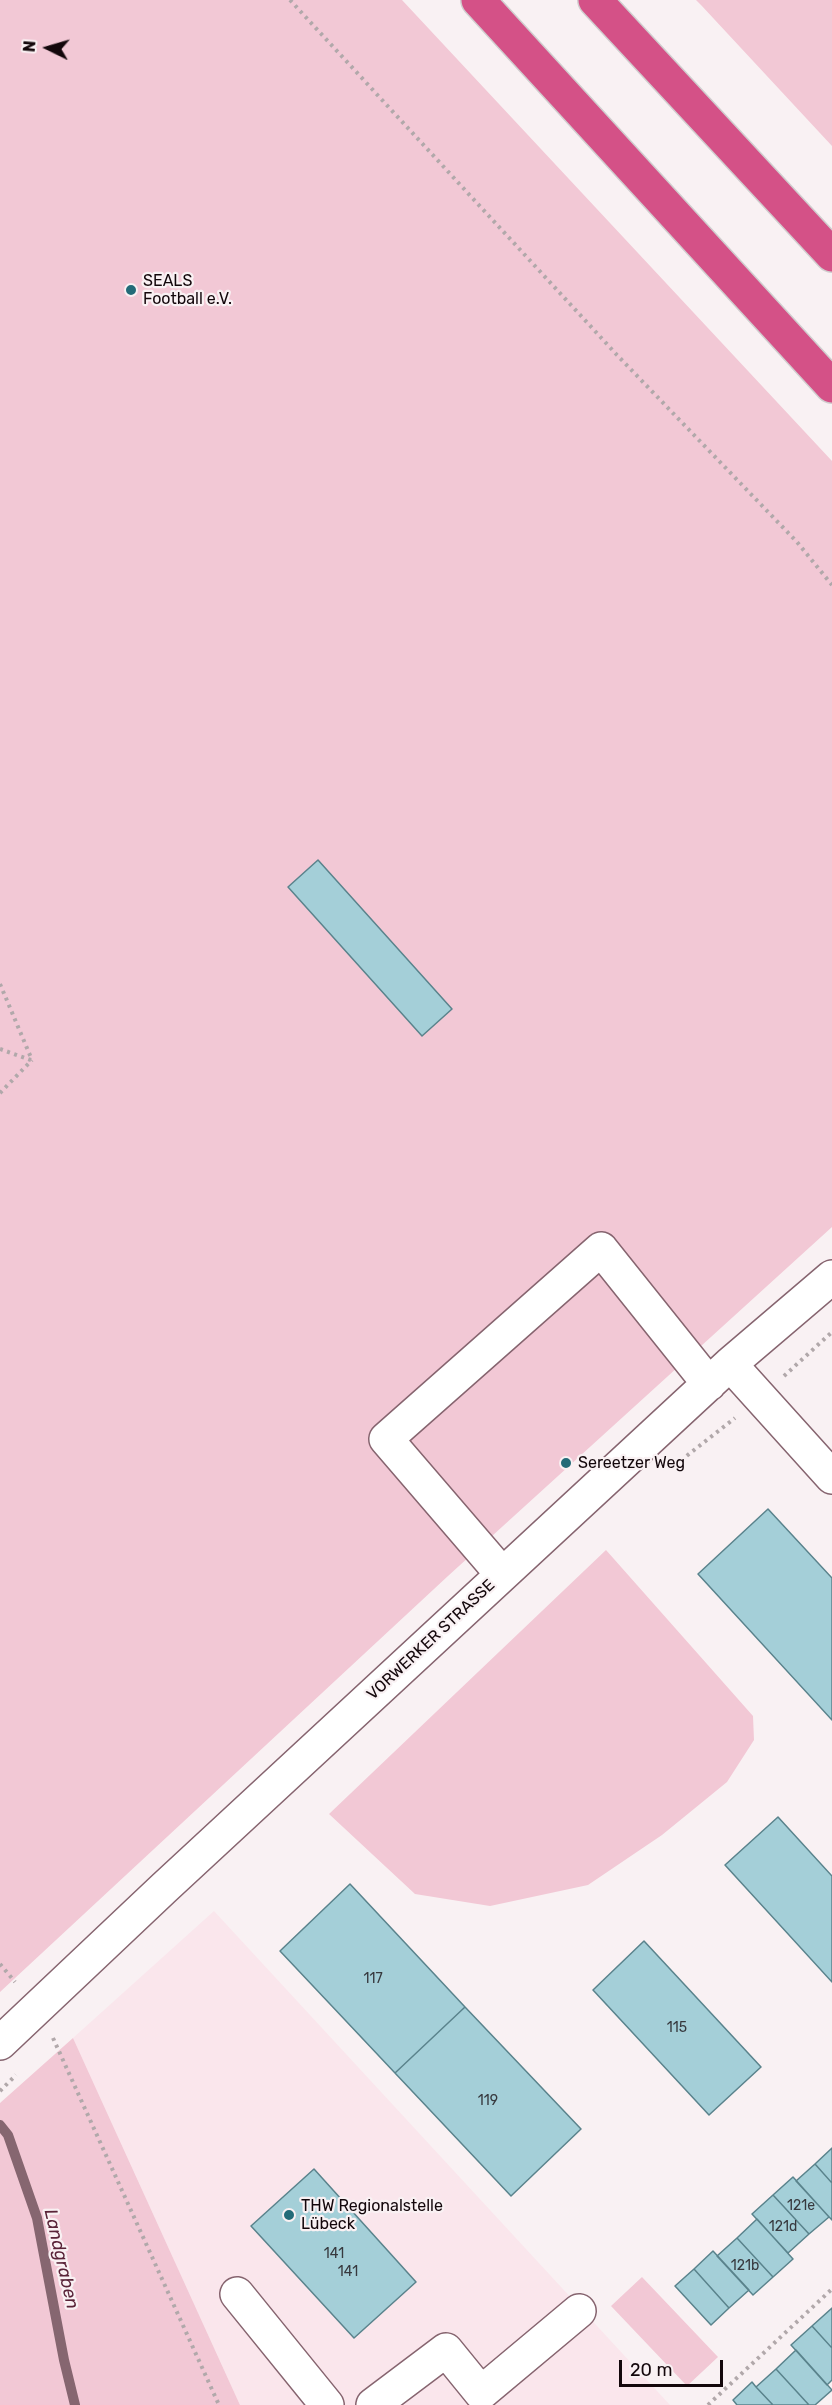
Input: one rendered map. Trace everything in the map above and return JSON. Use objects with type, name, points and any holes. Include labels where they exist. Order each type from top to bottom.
[{"type":"highway","points":[[477,0],[832,386]]},
{"type":"highway","points":[[595,0],[832,255]]},
{"type":"street","points":[[502,1574],[386,1439],[601,1250],[720,1374],[761,1398],[832,1478]]},
{"type":"street","name":"VORWERKER STRASSE","points":[[3,2039],[502,1574],[720,1374],[832,1277]]},
{"type":"street","points":[[237,2294],[327,2405]]},
{"type":"street","points":[[373,2405],[446,2350],[482,2393],[579,2311]]},
{"type":"path","points":[[290,0],[617,355],[796,542],[832,585]]},
{"type":"path","points":[[0,984],[32,1060]]},
{"type":"path","points":[[0,1049],[32,1060]]},
{"type":"path","points":[[0,1093],[32,1060]]},
{"type":"path","points":[[669,1470],[761,1398],[832,1332]]},
{"type":"path","points":[[0,1964],[35,2007],[53,2038],[219,2405]]},
{"type":"path","points":[[53,2038],[62,2031]]},
{"type":"path","points":[[708,2405],[832,2289]]},
{"type":"shaded area","points":[[0,0],[402,0],[832,461],[832,1227],[448,1576],[0,1992]]},
{"type":"shaded area","points":[[696,0],[832,0],[832,146],[701,5]]},
{"type":"shaded area","points":[[606,1550],[753,1716],[754,1740],[727,1782],[662,1835],[588,1885],[490,1906],[415,1894],[329,1814]]},
{"type":"shaded area","points":[[214,1911],[670,2405],[240,2405],[73,2038]]},
{"type":"shaded area","points":[[73,2038],[240,2405],[0,2405],[0,2103]]},
{"type":"shaded area","points":[[642,2277],[718,2357],[687,2386],[611,2306]]},
{"type":"building","points":[[318,860],[452,1009],[422,1036],[288,887]]},
{"type":"building","points":[[768,1509],[832,1578],[832,1720],[698,1574]]},
{"type":"building","points":[[778,1817],[832,1876],[832,1982],[725,1865]]},
{"type":"building","points":[[350,1884],[465,2007],[395,2073],[280,1951]]},
{"type":"building","points":[[644,1941],[761,2067],[709,2115],[593,1990]]},
{"type":"building","points":[[465,2007],[581,2129],[511,2196],[395,2073]]},
{"type":"building","points":[[832,2148],[832,2183],[815,2164]]},
{"type":"building","points":[[815,2164],[832,2183],[832,2220],[796,2181]]},
{"type":"building","points":[[314,2169],[416,2282],[354,2338],[251,2226]]},
{"type":"building","points":[[793,2177],[829,2217],[809,2234],[773,2195]]},
{"type":"building","points":[[773,2195],[809,2234],[788,2253],[752,2214]]},
{"type":"building","points":[[757,2219],[793,2259],[773,2277],[737,2238]]},
{"type":"building","points":[[737,2238],[773,2277],[753,2295],[717,2256]]},
{"type":"building","points":[[713,2251],[749,2290],[729,2308],[694,2269]]},
{"type":"building","points":[[694,2269],[729,2308],[711,2325],[675,2286]]},
{"type":"building","points":[[832,2308],[832,2348],[812,2326]]},
{"type":"building","points":[[812,2326],[832,2348],[832,2380],[827,2385],[791,2345]]},
{"type":"building","points":[[796,2350],[832,2390],[815,2405],[809,2405],[776,2369]]},
{"type":"building","points":[[776,2369],[809,2405],[773,2405],[756,2387]]},
{"type":"building","points":[[752,2382],[773,2405],[737,2405],[733,2400]]},
{"type":"waterway","name":"Landgraben","points":[[0,2125],[8,2135],[37,2218],[64,2360],[75,2405]]},
{"type":"place","name":"SEALS Football e.V.","points":[[131,290]]},
{"type":"place","name":"Sereetzer Weg","points":[[566,1463]]},
{"type":"place","name":"THW Regionalstelle Lübeck","points":[[289,2215]]}]
